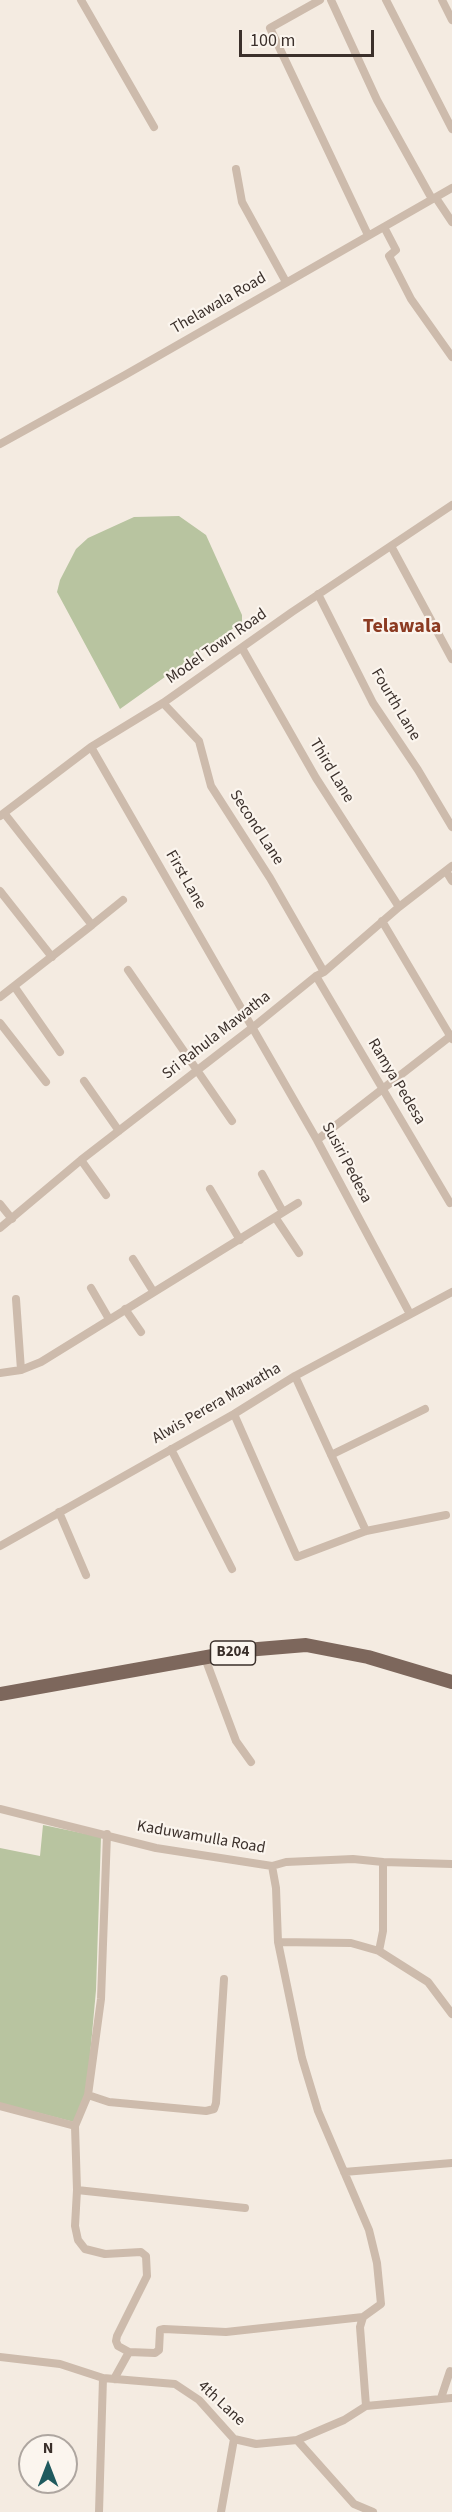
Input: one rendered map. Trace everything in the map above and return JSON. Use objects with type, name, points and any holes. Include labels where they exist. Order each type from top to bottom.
[{"type":"main road","name":"B204","points":[[0,1695],[246,1650],[306,1645],[368,1657],[452,1683]]},
{"type":"street","points":[[81,0],[154,128]]},
{"type":"street","points":[[320,0],[270,28],[368,235]]},
{"type":"street","points":[[331,0],[376,100],[434,199],[452,222]]},
{"type":"street","points":[[386,0],[452,129]]},
{"type":"street","points":[[442,0],[452,20]]},
{"type":"street","points":[[236,169],[242,202],[286,282]]},
{"type":"street","name":"Thelawala Road","points":[[0,444],[452,188]]},
{"type":"street","points":[[384,227],[396,250],[389,256],[411,299],[452,357]]},
{"type":"street","name":"Model Town Road","points":[[2,814],[91,747],[163,704],[318,594],[452,505]]},
{"type":"street","points":[[391,546],[452,659]]},
{"type":"street","name":"Fourth Lane","points":[[318,594],[373,703],[418,770],[452,827]]},
{"type":"street","name":"Third Lane","points":[[242,648],[316,778],[399,907]]},
{"type":"street","name":"Second Lane","points":[[163,704],[199,741],[211,786],[270,878],[320,974]]},
{"type":"street","name":"First Lane","points":[[91,747],[252,1028]]},
{"type":"street","points":[[2,814],[92,925]]},
{"type":"street","points":[[449,868],[452,880]]},
{"type":"street","name":"Sri Rahula Mawatha","points":[[0,1228],[81,1160],[252,1028],[449,868]]},
{"type":"street","points":[[0,891],[52,957]]},
{"type":"street","points":[[0,996],[123,900]]},
{"type":"street","points":[[316,1140],[451,1037],[382,921]]},
{"type":"street","points":[[128,970],[232,1121]]},
{"type":"street","name":"Ramya Pedesa","points":[[320,974],[382,1089],[450,1203]]},
{"type":"street","points":[[14,986],[60,1052]]},
{"type":"street","points":[[0,1023],[46,1082]]},
{"type":"street","name":"Susiri Pedesa","points":[[252,1028],[316,1140],[410,1314]]},
{"type":"street","points":[[84,1081],[119,1131]]},
{"type":"street","points":[[81,1160],[106,1195]]},
{"type":"street","points":[[262,1174],[298,1253]]},
{"type":"street","points":[[210,1189],[240,1240]]},
{"type":"street","points":[[0,1373],[21,1370],[40,1362],[298,1203]]},
{"type":"street","points":[[0,1204],[12,1219]]},
{"type":"street","points":[[133,1259],[153,1291]]},
{"type":"street","points":[[91,1288],[109,1319]]},
{"type":"street","name":"Alwis Perera Mawatha","points":[[0,1546],[234,1414],[295,1376],[410,1314],[451,1295]]},
{"type":"street","points":[[16,1299],[21,1370]]},
{"type":"street","points":[[125,1309],[141,1332]]},
{"type":"street","points":[[295,1376],[366,1532]]},
{"type":"street","points":[[331,1455],[425,1409]]},
{"type":"street","points":[[234,1414],[297,1557],[366,1532],[446,1515]]},
{"type":"street","points":[[171,1449],[231,1569]]},
{"type":"street","points":[[59,1512],[86,1575]]},
{"type":"street","points":[[205,1658],[236,1741],[251,1762]]},
{"type":"street","name":"Kaduwamulla Road","points":[[0,1809],[156,1848],[272,1866],[286,1862],[353,1859],[452,1864]]},
{"type":"street","points":[[107,1834],[101,1999],[88,2095],[75,2126],[77,2190],[75,2226],[78,2240],[85,2249],[105,2254],[141,2252],[146,2256],[147,2276],[117,2336],[118,2346],[129,2352],[155,2353],[159,2350],[160,2330],[165,2329],[226,2332],[363,2317],[381,2304],[377,2263],[369,2229],[318,2111],[302,2058],[278,1942],[276,1888],[272,1866]]},
{"type":"street","points":[[379,1951],[383,1931],[383,1862]]},
{"type":"street","points":[[278,1942],[351,1943],[379,1951],[428,1982],[452,2014]]},
{"type":"street","points":[[88,2095],[109,2102],[206,2111],[213,2109],[216,2103],[224,1979]]},
{"type":"street","points":[[0,2106],[75,2126]]},
{"type":"street","points":[[344,2172],[452,2163]]},
{"type":"street","points":[[77,2190],[245,2208]]},
{"type":"street","points":[[363,2317],[360,2327],[366,2406]]},
{"type":"street","points":[[114,2379],[129,2352]]},
{"type":"street","name":"4th Lane","points":[[0,2357],[60,2364],[103,2378],[175,2384],[199,2400],[234,2439],[256,2444],[297,2440],[344,2420],[366,2406],[452,2398]]},
{"type":"street","points":[[441,2398],[450,2371]]},
{"type":"street","points":[[99,2512],[103,2378]]},
{"type":"street","points":[[221,2512],[234,2439]]},
{"type":"street","points":[[297,2440],[354,2504],[373,2512]]},
{"type":"green space","points":[[179,516],[206,535],[242,615],[242,622],[120,709],[57,592],[60,580],[76,549],[88,538],[134,517]]},
{"type":"green space","points":[[43,1825],[101,1837],[96,1990],[87,2089],[74,2122],[0,2103],[0,1848],[40,1856]]},
{"type":"district","name":"Telawala","points":[[402,628]]}]
